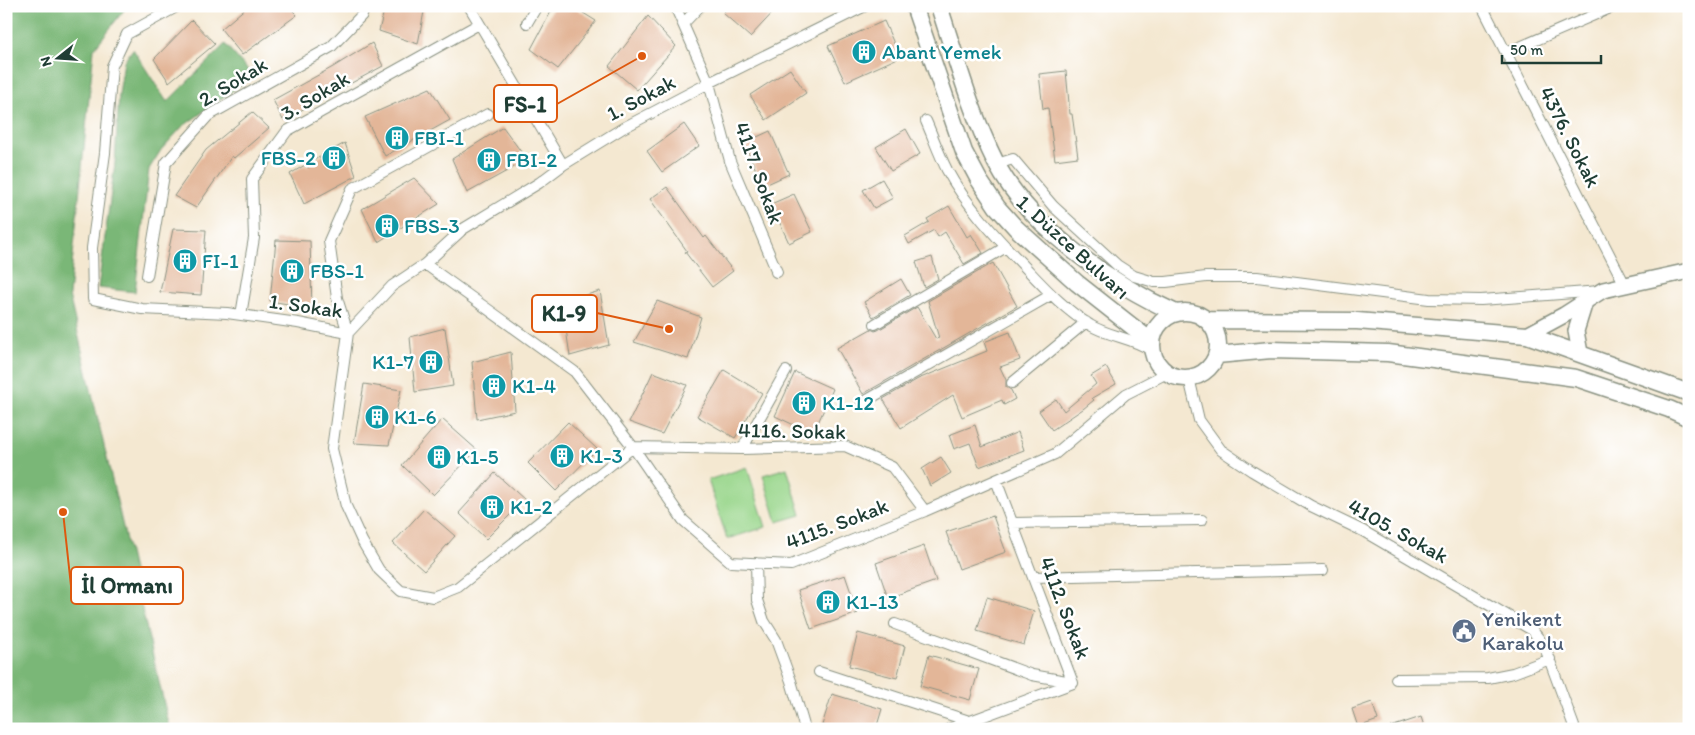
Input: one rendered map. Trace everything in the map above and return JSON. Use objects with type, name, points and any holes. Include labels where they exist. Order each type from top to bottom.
[{"type":"main road","name":"1. Düzce Bulvarı","points":[[914,6],[964,152],[979,180],[997,207],[1016,228],[1152,347]]},
{"type":"main road","name":"1. Düzce Bulvarı","points":[[939,6],[980,130],[1014,192],[1037,217],[1096,268],[1155,303],[1176,313]]},
{"type":"main road","points":[[1176,313],[1197,314],[1214,328],[1218,338],[1217,355],[1208,369],[1200,375],[1178,378],[1167,373],[1155,360],[1152,347],[1154,333],[1159,324],[1167,317],[1176,313]]},
{"type":"main road","points":[[1206,320],[1357,321],[1527,335],[1689,393]]},
{"type":"main road","points":[[1217,355],[1271,350],[1398,354],[1576,378],[1689,418]]},
{"type":"street","name":"1. Sokak","points":[[178,6],[126,34],[112,66],[105,153],[92,248],[93,298],[142,309],[227,313],[298,323],[348,333],[392,286],[425,264],[463,229],[539,183],[563,165],[623,128],[865,6]]},
{"type":"street","name":"2. Sokak","points":[[147,276],[166,163],[208,116],[331,47],[362,15],[365,6]]},
{"type":"street","points":[[469,6],[563,165]]},
{"type":"street","points":[[527,23],[537,6]]},
{"type":"street","name":"4117. Sokak","points":[[675,6],[709,83],[730,161],[778,272],[776,272]]},
{"type":"street","points":[[683,24],[700,6]]},
{"type":"street","name":"4376. Sokak","points":[[1482,6],[1625,285]]},
{"type":"street","points":[[1506,53],[1615,6]]},
{"type":"street","name":"3. Sokak","points":[[241,315],[254,238],[252,179],[287,131],[479,24]]},
{"type":"street","points":[[488,114],[352,189],[329,241],[337,298],[348,333],[332,449],[346,506],[362,542],[379,570],[401,591],[433,597],[458,587],[633,448]]},
{"type":"street","points":[[926,121],[947,170],[974,209],[1006,247],[1051,295],[1086,322],[1115,337],[1152,347]]},
{"type":"street","points":[[997,164],[1013,159],[1052,206],[1117,265],[1134,276],[1154,282],[1206,277],[1257,277],[1429,299],[1481,300],[1603,290],[1689,271]]},
{"type":"street","points":[[876,324],[1006,247]]},
{"type":"street","name":"4115. Sokak","points":[[425,264],[575,372],[633,448],[683,520],[731,562],[791,564],[925,511],[1055,454],[1126,394],[1167,373]]},
{"type":"street","points":[[1527,335],[1603,290]]},
{"type":"street","points":[[862,403],[1051,295]]},
{"type":"street","points":[[1580,353],[1576,331],[1585,302]]},
{"type":"street","points":[[1012,383],[1086,322]]},
{"type":"street","points":[[742,449],[786,371]]},
{"type":"street","name":"4105. Sokak","points":[[1189,378],[1199,420],[1221,450],[1311,506],[1363,531],[1532,630],[1544,645],[1576,729]]},
{"type":"street","name":"4116. Sokak","points":[[633,448],[742,449],[845,446],[892,466],[925,511]]},
{"type":"street","name":"4112. Sokak","points":[[949,729],[1073,682],[996,480]]},
{"type":"street","points":[[1012,524],[1202,520]]},
{"type":"street","points":[[756,563],[757,600],[764,622],[776,640],[791,681],[805,729]]},
{"type":"street","points":[[1033,577],[1323,570]]},
{"type":"street","points":[[895,624],[1032,675],[1073,682]]},
{"type":"street","points":[[1396,679],[1488,678],[1513,674],[1550,660]]},
{"type":"street","points":[[819,672],[969,721]]},
{"type":"green space","points":[[6,6],[127,6],[94,49],[69,295],[170,729],[6,729]]},
{"type":"green space","points":[[225,44],[253,76],[182,127],[161,150],[149,169],[135,292],[98,288],[115,163],[119,94],[124,61],[133,49],[167,102]]},
{"type":"green space","points":[[747,467],[766,527],[727,539],[708,480]]},
{"type":"green space","points":[[787,468],[801,515],[777,522],[763,475]]},
{"type":"building","points":[[248,6],[288,6],[297,15],[242,55],[221,29]]},
{"type":"building","points":[[385,6],[425,6],[418,44],[379,31]]},
{"type":"building","points":[[554,6],[572,6],[596,21],[558,69],[531,49]]},
{"type":"building","points":[[729,6],[779,6],[750,37],[723,13]]},
{"type":"building","points":[[648,16],[676,46],[637,90],[609,66]]},
{"type":"building","points":[[192,20],[215,44],[169,82],[154,59]]},
{"type":"building","name":"Abant Yemek","points":[[884,21],[900,57],[845,82],[828,46]]},
{"type":"building","points":[[372,43],[383,66],[283,120],[273,100]]},
{"type":"building","points":[[790,69],[806,93],[766,120],[750,95]]},
{"type":"building","points":[[1066,71],[1070,114],[1072,114],[1078,157],[1055,160],[1048,108],[1043,109],[1039,74]]},
{"type":"building","name":"FBI-1","points":[[430,88],[450,120],[385,156],[365,117]]},
{"type":"building","points":[[252,112],[269,128],[234,158],[232,156],[196,208],[174,196],[206,150]]},
{"type":"building","points":[[684,124],[699,146],[662,172],[647,151]]},
{"type":"building","name":"FBI-2","points":[[503,127],[527,160],[467,193],[452,159]]},
{"type":"building","points":[[906,129],[920,154],[891,171],[876,147]]},
{"type":"building","points":[[770,131],[789,174],[763,186],[744,143]]},
{"type":"building","name":"FBS-2","points":[[345,143],[356,176],[304,204],[290,174],[305,165],[309,168],[307,164]]},
{"type":"building","name":"FBS-3","points":[[414,178],[439,204],[378,242],[362,209]]},
{"type":"building","points":[[882,179],[893,198],[874,208],[863,190]]},
{"type":"building","points":[[667,187],[704,238],[706,236],[733,271],[712,287],[685,252],[687,251],[650,199]]},
{"type":"building","points":[[794,194],[812,232],[789,243],[771,204]]},
{"type":"building","points":[[949,206],[967,237],[971,234],[983,253],[964,264],[945,232],[938,237],[934,230],[909,244],[905,236],[929,222],[927,219]]},
{"type":"building","name":"FI-1","points":[[173,229],[206,230],[201,295],[160,292]]},
{"type":"building","name":"FBS-1","points":[[276,240],[310,241],[312,308],[270,301]]},
{"type":"building","points":[[932,257],[938,279],[924,287],[916,262]]},
{"type":"building","points":[[993,263],[1017,306],[863,394],[837,348],[871,329],[878,330],[917,307],[936,339],[939,338],[928,301]]},
{"type":"building","points":[[901,279],[910,295],[873,317],[864,302]]},
{"type":"building","points":[[600,291],[609,345],[570,356],[562,302]]},
{"type":"building","points":[[657,301],[701,317],[688,359],[634,342]]},
{"type":"building","name":"K1-7","points":[[445,328],[453,386],[415,392],[410,337]]},
{"type":"building","points":[[1010,332],[1020,360],[1000,367],[1006,380],[1006,387],[1011,390],[1015,399],[1004,405],[1002,400],[962,417],[953,395],[901,428],[883,399],[918,379],[987,351],[984,342]]},
{"type":"building","name":"K1-4","points":[[511,352],[515,411],[477,419],[472,362]]},
{"type":"building","points":[[1106,367],[1116,384],[1092,398],[1094,400],[1083,409],[1052,430],[1039,411],[1056,399],[1064,411],[1096,384],[1091,376]]},
{"type":"building","points":[[724,370],[762,393],[735,438],[697,416]]},
{"type":"building","points":[[653,372],[687,385],[662,434],[629,422]]},
{"type":"building","name":"K1-12","points":[[795,372],[833,389],[813,434],[775,416]]},
{"type":"building","name":"K1-6","points":[[364,384],[401,390],[389,445],[354,443]]},
{"type":"building","name":"K1-5","points":[[442,419],[477,450],[433,495],[402,465]]},
{"type":"building","name":"K1-3","points":[[568,422],[597,449],[556,491],[528,463]]},
{"type":"building","points":[[975,425],[982,447],[1018,432],[1024,450],[979,467],[970,443],[954,449],[949,435]]},
{"type":"building","points":[[941,457],[951,473],[930,486],[922,469]]},
{"type":"building","name":"K1-2","points":[[495,473],[525,500],[486,539],[459,513]]},
{"type":"building","points":[[424,509],[455,536],[424,571],[393,543]]},
{"type":"building","points":[[993,516],[1006,552],[959,569],[946,532]]},
{"type":"building","points":[[924,546],[936,581],[888,598],[876,563]]},
{"type":"building","name":"K1-13","points":[[845,575],[858,613],[811,629],[798,590]]},
{"type":"building","points":[[987,597],[1034,611],[1024,645],[977,631]]},
{"type":"building","points":[[858,633],[905,646],[897,678],[849,666]]},
{"type":"building","points":[[929,655],[979,669],[970,700],[920,686]]},
{"type":"building","points":[[832,694],[882,709],[876,729],[834,729],[822,725]]},
{"type":"building","points":[[1372,702],[1378,720],[1358,727],[1352,709]]},
{"type":"building","points":[[1421,717],[1425,729],[1391,729],[1391,727]]},
{"type":"place","name":"Abant Yemek","points":[[864,52]]},
{"type":"place","name":"FS-1","points":[[642,56]]},
{"type":"place","name":"FBI-1","points":[[397,138]]},
{"type":"place","name":"FBS-2","points":[[334,158]]},
{"type":"place","name":"FBI-2","points":[[489,160]]},
{"type":"place","name":"FBS-3","points":[[387,226]]},
{"type":"place","name":"FI-1","points":[[185,261]]},
{"type":"place","name":"FBS-1","points":[[292,271]]},
{"type":"place","name":"K1-9","points":[[669,329]]},
{"type":"place","name":"K1-7","points":[[431,362]]},
{"type":"place","name":"K1-4","points":[[494,386]]},
{"type":"place","name":"K1-12","points":[[804,403]]},
{"type":"place","name":"K1-6","points":[[377,417]]},
{"type":"place","name":"K1-3","points":[[562,456]]},
{"type":"place","name":"K1-5","points":[[439,457]]},
{"type":"place","name":"K1-2","points":[[492,507]]},
{"type":"place","name":"İl Ormanı","points":[[63,512]]},
{"type":"place","name":"K1-13","points":[[828,602]]},
{"type":"place","name":"Yenikent Karakolu","points":[[1464,631]]}]
